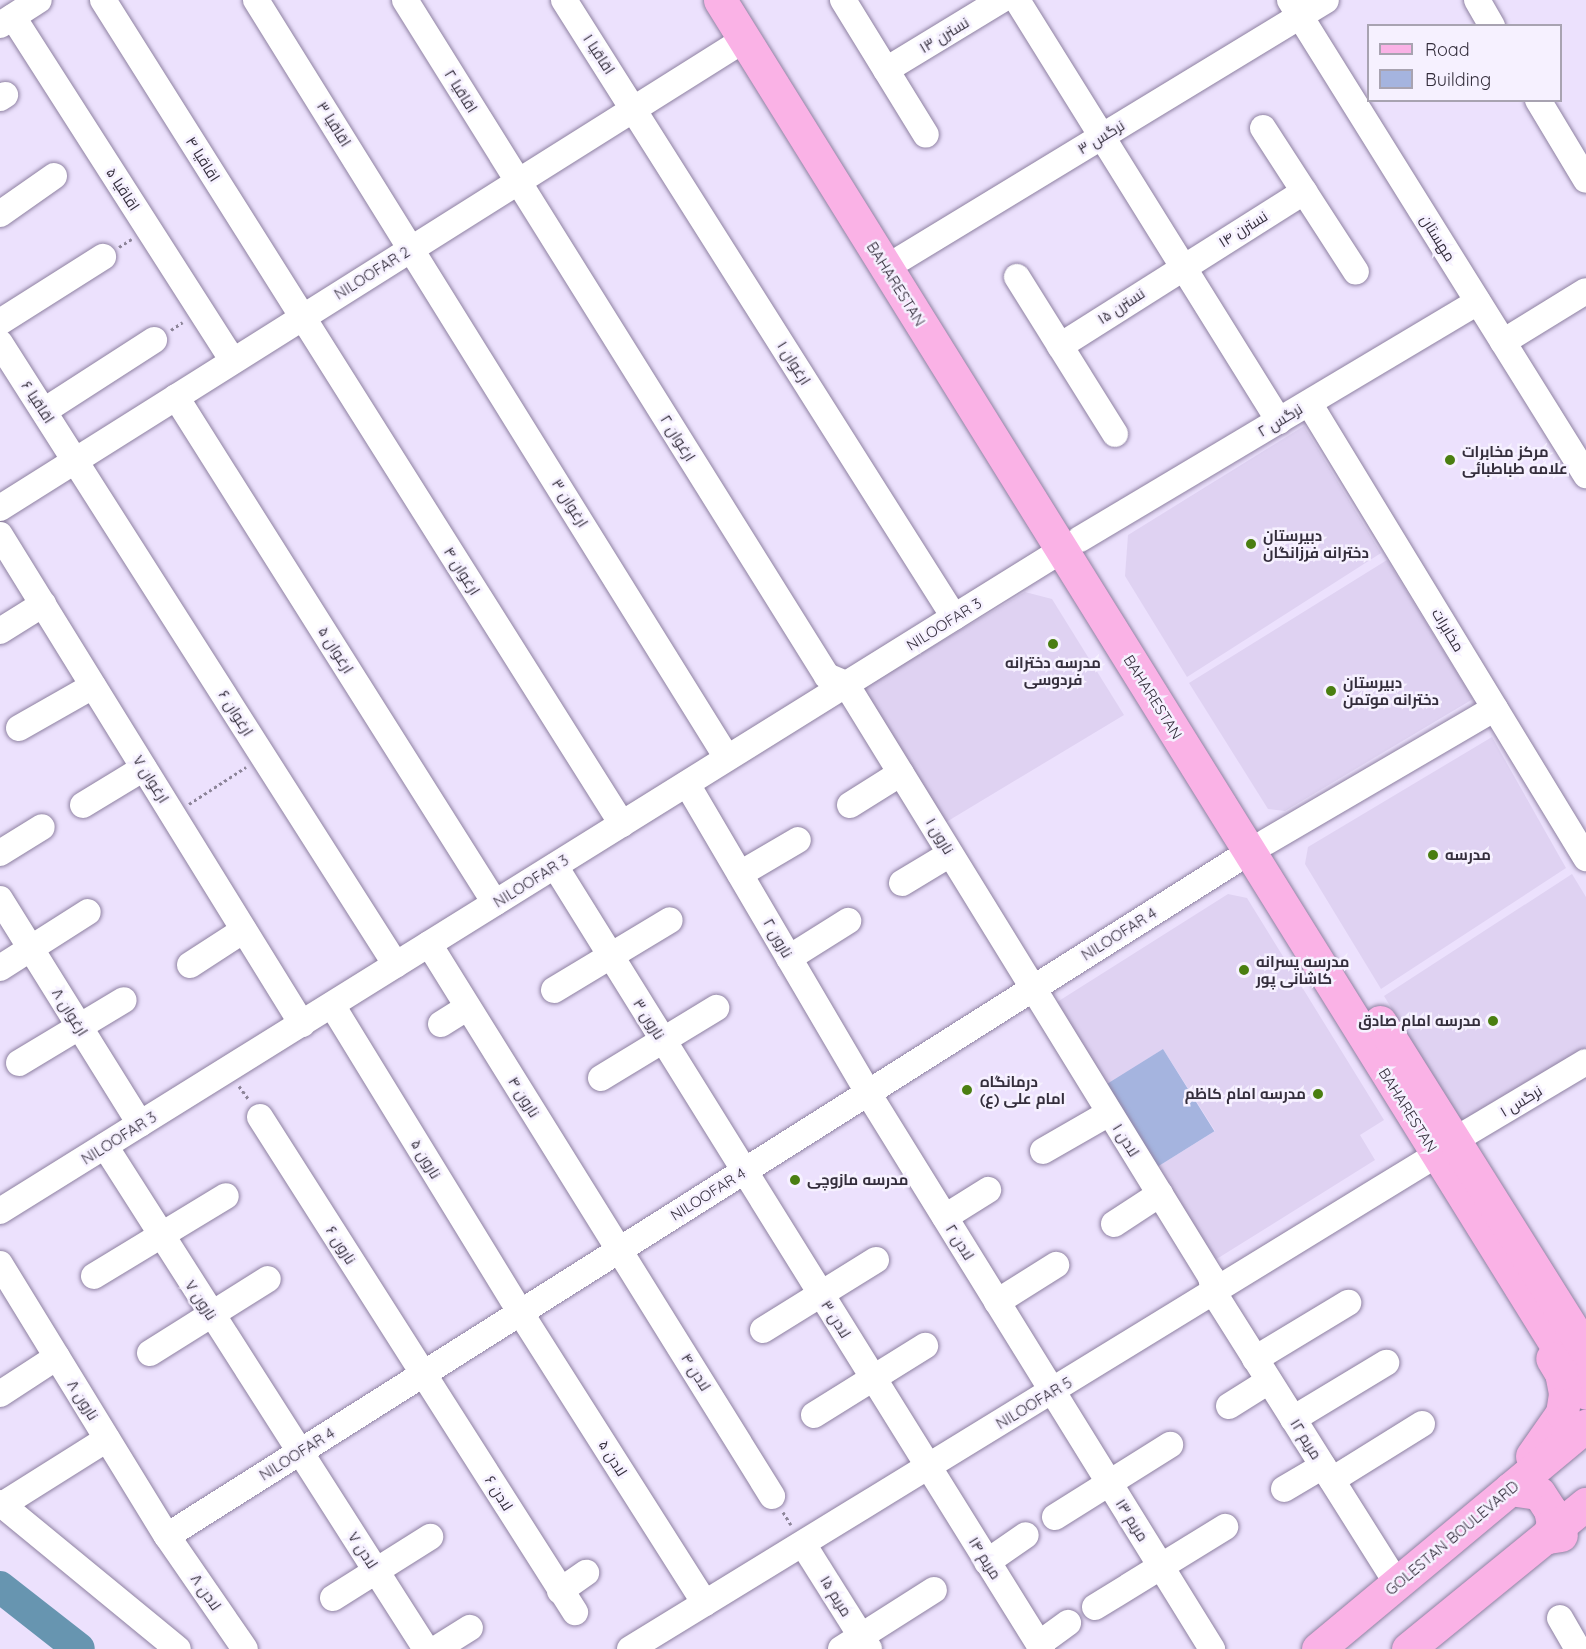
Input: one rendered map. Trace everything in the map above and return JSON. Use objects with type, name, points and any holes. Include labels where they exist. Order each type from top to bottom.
[{"type":"main road","name":"BAHARESTAN","points":[[720,0],[1071,544]]},
{"type":"main road","name":"BAHARESTAN","points":[[739,0],[902,258],[1071,544],[1257,847],[1446,1147],[1563,1310],[1586,1351]]},
{"type":"main road","name":"BAHARESTAN","points":[[1446,1147],[1527,1302],[1586,1393]]},
{"type":"main road","points":[[1527,1302],[1561,1373],[1566,1393],[1562,1413],[1510,1489],[1539,1493],[1546,1500],[1553,1523],[1548,1537]]},
{"type":"main road","points":[[1563,1310],[1586,1335]]},
{"type":"main road","name":"GOLESTAN BOULEVARD","points":[[1318,1649],[1398,1585],[1586,1426]]},
{"type":"main road","points":[[1408,1649],[1586,1504]]},
{"type":"main road","points":[[1548,1537],[1586,1532]]},
{"type":"street","points":[[7,21],[39,0]]},
{"type":"street","name":"اقاقیا ۴","points":[[103,0],[302,317]]},
{"type":"street","name":"اقاقیا ۳","points":[[256,0],[412,248]]},
{"type":"street","name":"اقاقیا ۲","points":[[405,0],[518,182]]},
{"type":"street","name":"اقاقیا ۱","points":[[564,0],[634,109]]},
{"type":"street","points":[[843,0],[926,135]]},
{"type":"street","name":"نسترن ۱۳","points":[[886,70],[1001,0]]},
{"type":"street","points":[[1017,0],[1279,421]]},
{"type":"street","name":"نرگس ۳","points":[[902,258],[1102,136],[1295,8],[1326,0]]},
{"type":"street","points":[[1477,0],[1491,24]]},
{"type":"street","name":"مهستان","points":[[1295,8],[1586,475]]},
{"type":"street","name":"اقاقیا ۵","points":[[7,21],[149,229],[233,361]]},
{"type":"street","name":"NILOOFAR 2","points":[[0,508],[745,39]]},
{"type":"street","points":[[1539,102],[1586,180]]},
{"type":"street","name":"ارغوان ۱","points":[[634,109],[954,617]]},
{"type":"street","points":[[1263,128],[1356,272]]},
{"type":"street","points":[[0,214],[54,176]]},
{"type":"street","name":"ارغوان ۲","points":[[518,182],[827,676],[846,684]]},
{"type":"street","name":"نسترن ۱۴","points":[[1183,267],[1304,192]]},
{"type":"street","name":"ارغوان ۳","points":[[412,248],[727,758]]},
{"type":"street","points":[[0,322],[103,257]]},
{"type":"street","name":"نسترن ۱۵","points":[[1060,346],[1183,267]]},
{"type":"street","points":[[1017,277],[1115,434]]},
{"type":"street","points":[[1503,342],[1586,291]]},
{"type":"street","name":"نرگس ۲","points":[[1071,544],[1478,302]]},
{"type":"street","name":"ارغوان ۴","points":[[302,317],[622,824]]},
{"type":"street","points":[[44,411],[154,340]]},
{"type":"street","name":"اقاقیا ۶","points":[[0,343],[75,460]]},
{"type":"street","name":"ارغوان ۵","points":[[176,397],[495,903]]},
{"type":"street","name":"مخابرات","points":[[1309,403],[1586,858]]},
{"type":"street","name":"ارغوان ۶","points":[[75,460],[396,965]]},
{"type":"street","name":"ارغوان ۷","points":[[0,535],[302,1024]]},
{"type":"street","name":"NILOOFAR 3","points":[[0,1212],[1071,544]]},
{"type":"street","points":[[0,631],[43,604]]},
{"type":"street","name":"نارون ۱","points":[[846,684],[1033,989]]},
{"type":"street","points":[[19,728],[93,686]]},
{"type":"street","name":"NILOOFAR 4","points":[[167,1536],[1257,847],[1495,708]]},
{"type":"street","points":[[82,805],[144,768]]},
{"type":"street","points":[[850,805],[901,772]]},
{"type":"street","name":"نارون ۲","points":[[687,784],[868,1093]]},
{"type":"street","points":[[0,853],[42,827]]},
{"type":"street","points":[[740,874],[798,840]]},
{"type":"street","points":[[902,883],[951,854]]},
{"type":"street","name":"نارون ۳","points":[[555,866],[743,1171]]},
{"type":"street","name":"ارغوان ۸","points":[[0,899],[140,1125]]},
{"type":"street","points":[[0,968],[88,912]]},
{"type":"street","points":[[554,990],[670,920]]},
{"type":"street","points":[[789,958],[848,921]]},
{"type":"street","points":[[190,965],[244,930]]},
{"type":"street","name":"نارون ۴","points":[[429,944],[620,1249]]},
{"type":"street","name":"لادن ۱","points":[[1033,989],[1211,1277],[1214,1293]]},
{"type":"street","points":[[19,1063],[124,1000]]},
{"type":"street","name":"نارون ۵","points":[[332,1005],[520,1312]]},
{"type":"street","points":[[441,1024],[467,1008]]},
{"type":"street","points":[[601,1078],[716,1008]]},
{"type":"street","name":"نرگس ۱","points":[[1446,1147],[1586,1062]]},
{"type":"street","name":"لادن ۲","points":[[868,1093],[1052,1391]]},
{"type":"street","points":[[1043,1151],[1109,1113]]},
{"type":"street","name":"نارون ۶","points":[[260,1117],[423,1374]]},
{"type":"street","name":"نارون ۷","points":[[105,1146],[300,1452]]},
{"type":"street","name":"NILOOFAR 5","points":[[630,1649],[1214,1293],[1446,1147]]},
{"type":"street","name":"لادن ۳","points":[[743,1171],[928,1467]]},
{"type":"street","points":[[945,1217],[988,1190]]},
{"type":"street","points":[[1114,1224],[1160,1194]]},
{"type":"street","points":[[94,1276],[226,1197]]},
{"type":"street","name":"لادن ۴","points":[[620,1249],[772,1496]]},
{"type":"street","points":[[763,1330],[876,1260]]},
{"type":"street","points":[[998,1302],[1056,1265]]},
{"type":"street","name":"نارون ۸","points":[[2,1273],[57,1357],[167,1536]]},
{"type":"street","points":[[150,1353],[268,1279]]},
{"type":"street","name":"مریم ۱۲","points":[[1214,1293],[1398,1585]]},
{"type":"street","points":[[1256,1359],[1348,1303]]},
{"type":"street","name":"لادن ۵","points":[[520,1312],[705,1603]]},
{"type":"street","points":[[814,1415],[925,1346]]},
{"type":"street","points":[[0,1394],[57,1357]]},
{"type":"street","points":[[1293,1419],[1386,1362]]},
{"type":"street","name":"لادن ۶","points":[[423,1374],[574,1612]]},
{"type":"street","points":[[1229,1406],[1269,1381]]},
{"type":"street","name":"مریم ۱۳","points":[[1052,1391],[1212,1649]]},
{"type":"street","points":[[1284,1490],[1327,1473],[1422,1424]]},
{"type":"street","points":[[107,1439],[1,1504],[178,1649]]},
{"type":"street","points":[[1055,1517],[1170,1445]]},
{"type":"street","name":"لادن ۷","points":[[300,1452],[426,1649]]},
{"type":"street","name":"مریم ۱۴","points":[[928,1467],[1040,1647]]},
{"type":"street","points":[[1095,1607],[1224,1527]]},
{"type":"street","points":[[987,1562],[1026,1535]]},
{"type":"street","name":"لادن ۸","points":[[167,1536],[245,1649]]},
{"type":"street","points":[[333,1598],[430,1537]]},
{"type":"street","name":"مریم ۱۵","points":[[803,1544],[857,1645]]},
{"type":"street","points":[[560,1591],[586,1573]]},
{"type":"street","points":[[857,1645],[934,1590]]},
{"type":"street","points":[[1560,1618],[1578,1649]]},
{"type":"street","points":[[1040,1647],[1068,1623]]},
{"type":"street","points":[[436,1649],[470,1628]]},
{"type":"path","points":[[103,257],[149,229]]},
{"type":"path","points":[[154,340],[201,311]]},
{"type":"path","points":[[173,815],[263,756]]},
{"type":"path","points":[[228,1069],[260,1117]]},
{"type":"path","points":[[772,1496],[803,1544]]},
{"type":"shaded area","name":"دبیرستان دخترانه فرزانگان","points":[[1304,426],[1381,553],[1187,677],[1125,576],[1128,535]]},
{"type":"shaded area","name":"دبیرستان دخترانه موتمن","points":[[1387,560],[1473,699],[1285,811],[1268,809],[1189,683]]},
{"type":"shaded area","points":[[1025,592],[1052,599],[1124,715],[943,824],[861,689]]},
{"type":"shaded area","name":"مدرسه","points":[[1492,737],[1566,868],[1381,989],[1305,864],[1308,847]]},
{"type":"shaded area","name":"مدرسه امام صادق","points":[[1572,874],[1586,897],[1586,1047],[1464,1126],[1384,996]]},
{"type":"shaded area","points":[[1228,894],[1247,898],[1384,1120],[1360,1135],[1375,1160],[1215,1260],[1157,1167],[1215,1131],[1193,1096],[1163,1049],[1106,1086],[1054,1004]]},
{"type":"building","points":[[1163,1049],[1214,1131],[1157,1167],[1105,1085]]},
{"type":"waterway","points":[[0,1587],[79,1649]]},
{"type":"place","name":"مرکز مخابرات علامه طباطبائی","points":[[1450,460]]},
{"type":"place","name":"دبیرستان دخترانه فرزانگان","points":[[1251,544]]},
{"type":"place","name":"مدرسه دخترانه فردوسی","points":[[1053,644]]},
{"type":"place","name":"دبیرستان دخترانه موتمن","points":[[1331,691]]},
{"type":"place","name":"مدرسه","points":[[1433,855]]},
{"type":"place","name":"مدرسه پسرانه کاشانی پور","points":[[1244,970]]},
{"type":"place","name":"مدرسه امام صادق","points":[[1493,1021]]},
{"type":"place","name":"درمانگاه امام علی (ع)","points":[[967,1090]]},
{"type":"place","name":"مدرسه امام کاظم","points":[[1318,1094]]},
{"type":"place","name":"مدرسه مازوچی","points":[[795,1180]]}]
